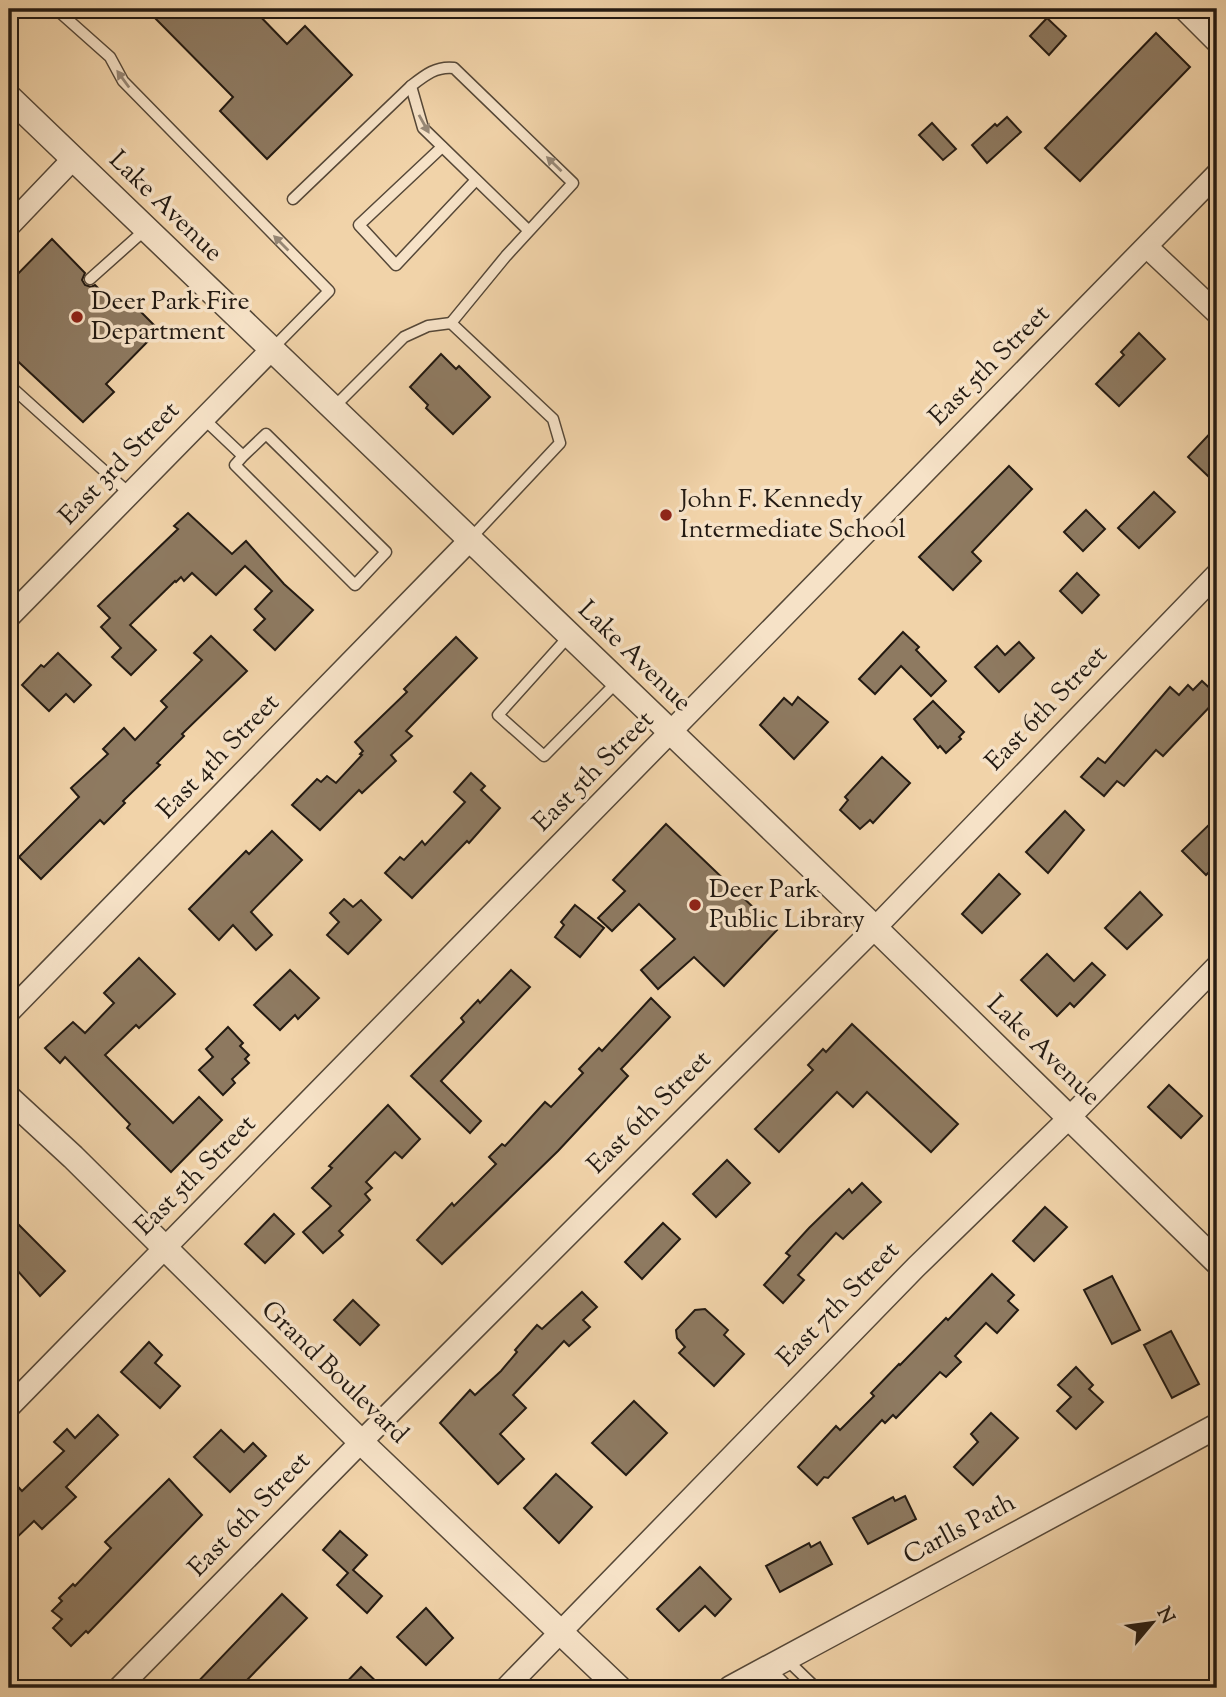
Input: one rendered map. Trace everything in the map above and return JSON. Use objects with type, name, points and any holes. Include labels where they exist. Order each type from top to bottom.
[{"type":"street","points":[[1184,9],[1217,41]]},
{"type":"street","name":"Lake Avenue","points":[[9,97],[875,928],[1217,1262]]},
{"type":"street","points":[[9,226],[73,159]]},
{"type":"street","name":"East 5th Street","points":[[9,1407],[1217,174]]},
{"type":"street","points":[[1147,247],[1217,313]]},
{"type":"street","name":"East 3rd Street","points":[[9,617],[271,350]]},
{"type":"street","name":"East 4th Street","points":[[9,1012],[469,541]]},
{"type":"street","name":"East 6th Street","points":[[119,1688],[875,928],[1217,574]]},
{"type":"street","name":"East 7th Street","points":[[506,1688],[916,1266],[1069,1118],[1217,966]]},
{"type":"street","name":"Grand Boulevard","points":[[9,1098],[165,1247],[361,1442],[620,1688]]},
{"type":"street","name":"Carlls Path","points":[[731,1688],[1217,1426]]},
{"type":"lane","points":[[56,9],[110,57],[122,81],[329,291],[271,350]]},
{"type":"lane","points":[[293,199],[411,86],[441,67],[454,68],[573,183],[451,323],[428,326],[404,337],[332,409]]},
{"type":"lane","points":[[411,86],[423,128],[529,231]]},
{"type":"lane","points":[[442,146],[359,225],[396,265],[476,180]]},
{"type":"lane","points":[[90,279],[146,229]]},
{"type":"lane","points":[[451,323],[553,419],[561,443],[469,541]]},
{"type":"lane","points":[[9,385],[130,494]]},
{"type":"lane","points":[[204,419],[243,456]]},
{"type":"lane","points":[[266,434],[386,552],[355,585],[235,465],[243,456],[266,434]]},
{"type":"lane","points":[[569,636],[498,715],[544,756],[617,682]]},
{"type":"lane","points":[[777,1663],[789,1688]]},
{"type":"lane","points":[[777,1663],[816,1688]]},
{"type":"building","points":[[146,9],[253,9],[287,44],[305,26],[352,75],[267,159],[220,111],[233,97]]},
{"type":"building","points":[[1047,18],[1066,36],[1049,55],[1030,36]]},
{"type":"building","points":[[1156,33],[1190,67],[1080,181],[1045,148]]},
{"type":"building","points":[[1007,117],[1021,132],[987,163],[972,145]]},
{"type":"building","points":[[932,123],[956,149],[943,160],[919,135]]},
{"type":"building","name":"Deer Park Fire Department","points":[[52,239],[85,273],[82,280],[85,285],[95,285],[112,302],[131,302],[159,330],[106,384],[114,392],[83,422],[9,353],[9,283]]},
{"type":"building","points":[[1139,333],[1165,359],[1119,406],[1096,384],[1124,355],[1121,352]]},
{"type":"building","points":[[441,354],[456,369],[459,366],[490,397],[453,434],[426,408],[428,405],[410,387]]},
{"type":"building","points":[[1217,426],[1217,468],[1209,477],[1188,457]]},
{"type":"building","points":[[1009,466],[1032,489],[972,552],[981,561],[953,590],[919,557]]},
{"type":"building","points":[[1154,492],[1175,512],[1139,548],[1118,528]]},
{"type":"building","points":[[1086,510],[1105,529],[1083,551],[1064,532]]},
{"type":"building","points":[[188,513],[232,554],[246,541],[284,584],[313,610],[275,650],[254,630],[265,619],[255,609],[272,591],[245,566],[216,595],[192,573],[184,581],[181,577],[175,581],[130,625],[156,650],[131,675],[112,657],[121,648],[101,627],[110,618],[98,606],[178,529],[174,526]]},
{"type":"building","points":[[1077,573],[1099,595],[1082,613],[1060,591]]},
{"type":"building","points":[[903,632],[919,647],[916,650],[946,681],[931,696],[901,666],[875,694],[859,679]]},
{"type":"building","points":[[211,636],[247,671],[182,734],[184,736],[157,763],[160,765],[123,801],[125,803],[104,824],[100,820],[41,879],[19,857],[79,797],[71,788],[108,754],[103,749],[124,728],[135,740],[167,707],[161,701],[202,660],[194,653]]},
{"type":"building","points":[[456,637],[477,658],[406,731],[412,736],[391,755],[396,761],[362,793],[359,790],[320,830],[292,805],[317,779],[321,782],[327,776],[336,783],[362,755],[360,754],[363,751],[355,742],[407,692],[404,689]]},
{"type":"building","points":[[1019,642],[1034,658],[999,692],[975,667],[997,646],[1005,655]]},
{"type":"building","points":[[58,653],[91,685],[74,702],[66,694],[49,711],[22,685],[41,665],[44,667]]},
{"type":"building","points":[[1202,681],[1217,695],[1217,699],[1163,756],[1156,750],[1124,786],[1117,781],[1104,796],[1081,777],[1098,758],[1105,763],[1170,687],[1179,695],[1188,685],[1193,690]]},
{"type":"building","points":[[798,697],[828,722],[794,759],[760,725],[784,698],[792,705]]},
{"type":"building","points":[[933,701],[964,732],[959,737],[961,739],[946,753],[940,746],[938,748],[914,719]]},
{"type":"building","points":[[882,757],[910,783],[873,823],[870,820],[860,829],[840,810],[848,800],[845,797]]},
{"type":"building","points":[[471,773],[485,786],[481,790],[500,808],[469,843],[467,841],[412,898],[385,873],[400,857],[404,860],[422,841],[425,845],[465,802],[454,792]]},
{"type":"building","points":[[1065,811],[1084,830],[1048,873],[1026,852]]},
{"type":"building","points":[[1217,817],[1217,864],[1206,875],[1182,851]]},
{"type":"building","name":"Deer Park Public Library","points":[[666,824],[777,930],[724,986],[694,957],[658,989],[641,970],[675,939],[639,904],[612,931],[598,918],[625,891],[613,880]]},
{"type":"building","points":[[272,831],[302,860],[251,912],[272,935],[256,950],[233,925],[219,940],[189,909],[246,851],[249,854]]},
{"type":"building","points":[[999,874],[1020,894],[982,933],[962,914]]},
{"type":"building","points":[[1140,892],[1162,915],[1127,949],[1105,928]]},
{"type":"building","points":[[344,899],[353,907],[361,900],[381,920],[348,954],[327,935],[339,922],[330,913]]},
{"type":"building","points":[[575,905],[604,928],[580,957],[555,937],[564,925],[561,922]]},
{"type":"building","points":[[1047,954],[1074,981],[1092,963],[1105,975],[1074,1007],[1070,1003],[1057,1016],[1021,980]]},
{"type":"building","points":[[139,958],[175,994],[139,1028],[136,1025],[105,1055],[173,1123],[199,1097],[222,1120],[171,1172],[127,1128],[130,1124],[65,1057],[60,1063],[45,1048],[73,1022],[85,1033],[114,1003],[104,993]]},
{"type":"building","points":[[290,970],[319,998],[298,1019],[295,1015],[280,1030],[254,1005]]},
{"type":"building","points":[[511,970],[530,987],[441,1081],[481,1121],[470,1133],[411,1076],[464,1022],[461,1018],[478,1000],[480,1003]]},
{"type":"building","points":[[651,998],[670,1017],[621,1069],[628,1076],[558,1151],[442,1264],[417,1240],[452,1203],[454,1206],[496,1164],[489,1157],[502,1144],[505,1146],[545,1102],[551,1107],[583,1073],[579,1069],[599,1048],[602,1051]]},
{"type":"building","points":[[852,1024],[958,1124],[931,1152],[867,1092],[853,1107],[837,1092],[779,1152],[755,1129],[813,1070],[808,1065],[823,1049],[826,1052]]},
{"type":"building","points":[[228,1027],[243,1043],[240,1046],[249,1055],[245,1059],[249,1063],[232,1079],[235,1083],[223,1095],[199,1070],[213,1057],[206,1049]]},
{"type":"building","points":[[1169,1085],[1202,1116],[1181,1138],[1148,1107]]},
{"type":"building","points":[[388,1105],[420,1139],[402,1158],[395,1152],[366,1182],[372,1188],[365,1194],[370,1200],[339,1231],[343,1235],[323,1253],[303,1232],[331,1206],[312,1188],[332,1168],[329,1166]]},
{"type":"building","points":[[727,1160],[750,1183],[716,1217],[693,1194]]},
{"type":"building","points":[[862,1183],[881,1202],[843,1239],[836,1233],[798,1275],[804,1280],[783,1303],[764,1285],[790,1256],[786,1253],[809,1228],[849,1189],[852,1193]]},
{"type":"building","points":[[1045,1207],[1067,1227],[1034,1261],[1013,1241]]},
{"type":"building","points":[[274,1214],[294,1234],[265,1263],[245,1244]]},
{"type":"building","points":[[9,1215],[65,1271],[40,1296],[9,1261]]},
{"type":"building","points":[[663,1223],[680,1239],[642,1279],[625,1262]]},
{"type":"building","points":[[992,1274],[1014,1295],[1008,1301],[1018,1310],[997,1333],[986,1323],[955,1356],[961,1362],[946,1377],[940,1372],[896,1418],[893,1415],[885,1423],[882,1420],[828,1478],[824,1477],[817,1485],[798,1467],[836,1426],[840,1430],[874,1396],[871,1393],[899,1364],[946,1318],[948,1320]]},
{"type":"building","points":[[1112,1276],[1140,1330],[1112,1344],[1084,1290]]},
{"type":"building","points":[[582,1292],[597,1307],[583,1320],[590,1327],[569,1346],[564,1341],[513,1395],[526,1408],[500,1434],[524,1459],[498,1484],[440,1423],[470,1390],[475,1395],[501,1371],[537,1325],[542,1329]]},
{"type":"building","points":[[353,1300],[379,1325],[360,1345],[334,1320]]},
{"type":"building","points":[[705,1309],[728,1330],[724,1335],[744,1354],[714,1386],[679,1353],[685,1347],[677,1338],[676,1330],[695,1310]]},
{"type":"building","points":[[1171,1331],[1199,1384],[1172,1398],[1144,1345]]},
{"type":"building","points":[[149,1342],[162,1355],[155,1363],[180,1386],[160,1408],[121,1372]]},
{"type":"building","points":[[1076,1367],[1093,1385],[1089,1389],[1103,1402],[1076,1429],[1057,1411],[1071,1397],[1058,1385]]},
{"type":"building","points":[[634,1401],[667,1433],[626,1475],[592,1443]]},
{"type":"building","points":[[991,1413],[1018,1438],[973,1485],[954,1467],[978,1442],[971,1434]]},
{"type":"building","points":[[98,1415],[118,1435],[66,1487],[76,1497],[42,1529],[34,1521],[9,1545],[9,1477],[22,1491],[64,1451],[54,1442],[67,1429],[75,1438]]},
{"type":"building","points":[[221,1430],[244,1452],[253,1443],[266,1456],[230,1492],[194,1457]]},
{"type":"building","points":[[556,1474],[592,1507],[559,1543],[524,1508]]},
{"type":"building","points":[[169,1479],[202,1515],[88,1633],[86,1631],[71,1646],[53,1628],[62,1619],[52,1611],[62,1601],[59,1598],[73,1584],[75,1586],[111,1548],[105,1542]]},
{"type":"building","points":[[905,1496],[916,1519],[868,1544],[853,1518],[893,1497],[895,1501]]},
{"type":"building","points":[[340,1531],[367,1555],[353,1570],[382,1596],[367,1613],[337,1585],[348,1573],[323,1550]]},
{"type":"building","points":[[820,1542],[832,1564],[780,1592],[766,1566],[809,1543],[811,1547]]},
{"type":"building","points":[[700,1567],[731,1599],[715,1616],[705,1606],[679,1631],[657,1609]]},
{"type":"building","points":[[282,1594],[307,1618],[248,1679],[258,1688],[192,1688]]},
{"type":"building","points":[[426,1608],[453,1638],[426,1665],[397,1637]]},
{"type":"building","points":[[361,1667],[383,1688],[341,1688]]},
{"type":"place","name":"Deer Park Fire Department","points":[[77,317]]},
{"type":"place","name":"John F. Kennedy Intermediate School","points":[[666,515]]},
{"type":"place","name":"Deer Park Public Library","points":[[695,905]]}]
